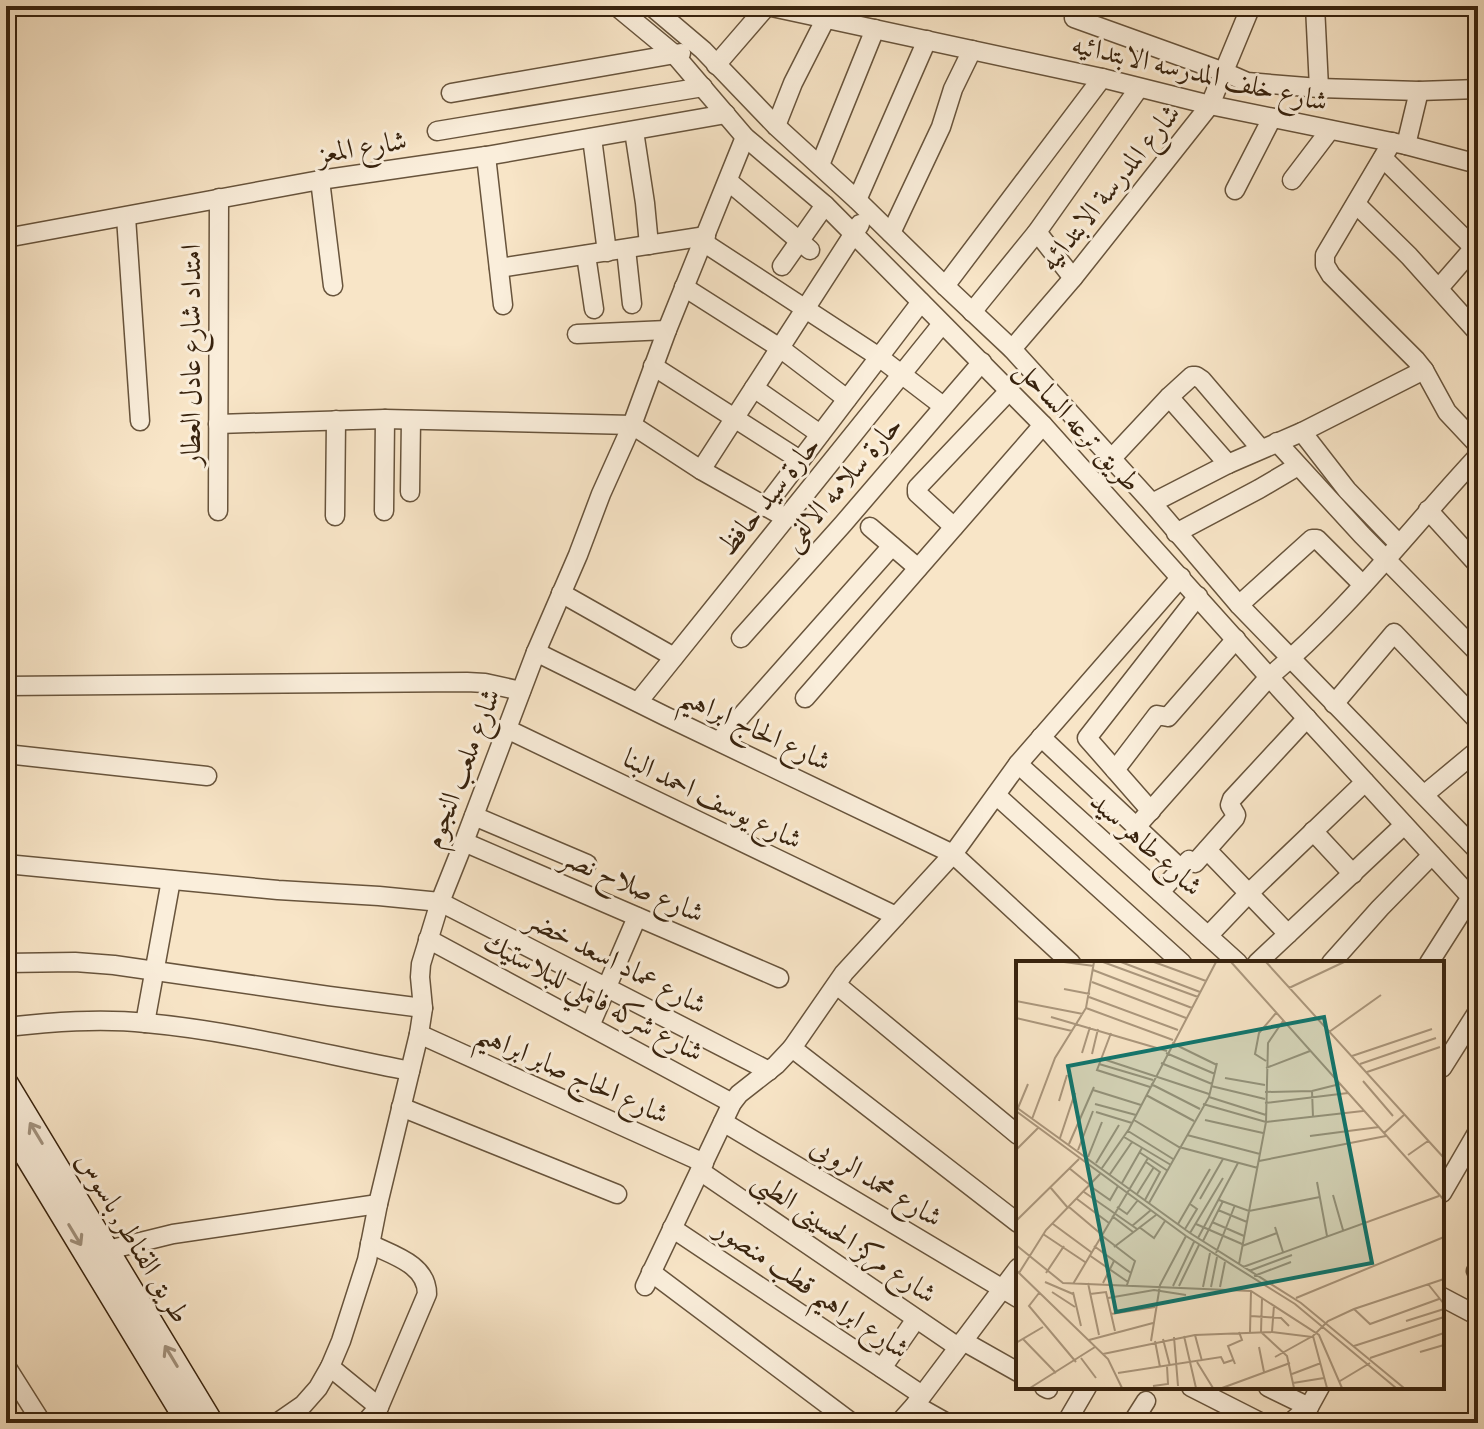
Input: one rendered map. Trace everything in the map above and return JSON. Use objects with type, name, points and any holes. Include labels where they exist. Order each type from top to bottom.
[{"type":"main road","name":"طريق القناطر, باسوس","points":[[6,1084],[211,1423]]},
{"type":"main road","name":"طريق القناطر, باسوس","points":[[6,1121],[189,1423]]},
{"type":"street","name":"طريق ترعه الساحل","points":[[616,6],[674,54],[745,137],[825,205],[1043,425],[1474,901]]},
{"type":"street","name":"طريق ترعه الساحل","points":[[651,6],[703,50],[776,126],[1012,349],[1152,503],[1239,605],[1478,851]]},
{"type":"street","points":[[716,65],[767,6]]},
{"type":"street","name":"شارع خلف المدرسه الابتدائيه","points":[[767,6],[1102,78],[1330,130],[1394,148],[1478,164]]},
{"type":"street","name":"شارع المدرسة الابتدائيه","points":[[1012,349],[1073,278],[1210,105],[1251,6]]},
{"type":"street","points":[[1315,6],[1319,88]]},
{"type":"street","points":[[776,126],[793,83],[826,18]]},
{"type":"street","points":[[1074,18],[1247,82],[1319,88],[1478,89]]},
{"type":"street","points":[[820,165],[875,29]]},
{"type":"street","points":[[701,470],[853,234],[927,40]]},
{"type":"street","points":[[451,93],[703,50]]},
{"type":"street","points":[[891,233],[936,139],[956,81],[972,50]]},
{"type":"street","points":[[945,286],[1102,78]]},
{"type":"street","points":[[437,131],[703,87]]},
{"type":"street","points":[[972,312],[1037,232],[1139,88]]},
{"type":"street","points":[[1419,91],[1394,148],[1327,251],[1325,265],[1331,275],[1416,360],[1447,412],[1478,445]]},
{"type":"street","name":"شارع المعز","points":[[6,238],[320,180],[486,156],[726,114]]},
{"type":"street","points":[[1235,190],[1272,118]]},
{"type":"street","points":[[1292,180],[1330,130]]},
{"type":"street","points":[[634,131],[649,245]]},
{"type":"street","name":"شارع ملعب النجوم","points":[[277,1423],[303,1405],[318,1388],[330,1367],[350,1314],[370,1244],[419,1034],[423,1008],[421,964],[440,902],[536,652],[632,425],[745,137]]},
{"type":"street","points":[[592,138],[632,304]]},
{"type":"street","points":[[1394,148],[1477,248],[1439,288]]},
{"type":"street","points":[[486,156],[503,305]]},
{"type":"street","points":[[320,180],[333,286]]},
{"type":"street","points":[[728,181],[805,245]]},
{"type":"street","name":"امتداد شارع عادل العطار","points":[[218,511],[219,198]]},
{"type":"street","points":[[1356,204],[1439,288],[1478,333]]},
{"type":"street","points":[[782,266],[805,245],[825,205]]},
{"type":"street","points":[[126,217],[140,421]]},
{"type":"street","points":[[1037,232],[1073,278]]},
{"type":"street","points":[[499,268],[704,239],[879,357],[943,406]]},
{"type":"street","points":[[586,255],[594,309]]},
{"type":"street","points":[[684,287],[780,348],[847,399]]},
{"type":"street","points":[[765,507],[921,302]]},
{"type":"street","name":"حارة سيد حافظ","points":[[638,702],[942,324]]},
{"type":"street","points":[[577,334],[667,330]]},
{"type":"street","name":"حارة سلامه الالفى","points":[[741,638],[982,362]]},
{"type":"street","points":[[653,366],[800,460]]},
{"type":"street","points":[[1152,503],[1424,370]]},
{"type":"street","points":[[1111,459],[1169,397],[1189,378],[1196,376],[1269,446],[1298,466],[1478,653]]},
{"type":"street","points":[[754,388],[820,434]]},
{"type":"street","points":[[954,527],[917,493],[917,488],[1009,391]]},
{"type":"street","points":[[1169,397],[1228,464]]},
{"type":"street","points":[[218,424],[385,419],[632,425],[701,470],[786,518]]},
{"type":"street","points":[[384,511],[385,419]]},
{"type":"street","points":[[335,516],[336,420]]},
{"type":"street","points":[[410,492],[411,420]]},
{"type":"street","points":[[805,698],[1043,425]]},
{"type":"street","points":[[1302,432],[1347,490],[1399,544]]},
{"type":"street","points":[[1127,862],[1151,811],[1269,677],[1292,658],[1363,585],[1478,456]]},
{"type":"street","points":[[1176,533],[1298,466]]},
{"type":"street","points":[[1428,510],[1478,565]]},
{"type":"street","points":[[870,527],[918,568]]},
{"type":"street","points":[[1239,605],[1312,539],[1317,539],[1363,585]]},
{"type":"street","points":[[719,741],[892,546]]},
{"type":"street","points":[[852,1423],[648,1279],[732,1103],[792,1048],[844,973],[953,854],[1018,764],[1181,577]]},
{"type":"street","points":[[561,593],[674,657]]},
{"type":"street","points":[[1151,811],[1087,738],[1198,596]]},
{"type":"street","points":[[1334,704],[1394,633],[1478,721]]},
{"type":"street","points":[[1115,770],[1157,715],[1168,717],[1236,639]]},
{"type":"street","name":"شارع الحاج ابراهيم","points":[[536,652],[953,854],[1069,961]]},
{"type":"street","points":[[6,686],[467,682],[521,691]]},
{"type":"street","points":[[1160,892],[1189,860],[1195,864],[1235,818],[1230,805],[1232,799],[1307,718]]},
{"type":"street","name":"شارع يوسف احمد البنا","points":[[507,729],[896,916]]},
{"type":"street","points":[[1041,737],[1181,869]]},
{"type":"street","points":[[1425,794],[1478,750]]},
{"type":"street","points":[[6,754],[207,776]]},
{"type":"street","name":"شارع طاهر سيد","points":[[1018,764],[1236,961]]},
{"type":"street","points":[[1208,936],[1365,782]]},
{"type":"street","points":[[996,795],[1180,961]]},
{"type":"street","points":[[474,816],[587,864]]},
{"type":"street","points":[[1259,961],[1404,825]]},
{"type":"street","points":[[1313,831],[1353,874]]},
{"type":"street","name":"شارع صلاح نصر","points":[[464,842],[779,978]]},
{"type":"street","points":[[1207,850],[1288,934]]},
{"type":"street","points":[[1333,961],[1432,855]]},
{"type":"street","points":[[6,864],[440,902]]},
{"type":"street","points":[[145,1023],[171,880]]},
{"type":"street","points":[[1430,961],[1474,901]]},
{"type":"street","name":"شارع عماد اسعد خضر","points":[[440,902],[769,1071]]},
{"type":"street","points":[[590,1026],[637,917]]},
{"type":"street","name":"شارع شركه فاملي للبلاستيك","points":[[428,939],[732,1103]]},
{"type":"street","points":[[6,963],[75,962],[156,970],[423,1008]]},
{"type":"street","points":[[837,985],[1016,1133]]},
{"type":"street","points":[[1444,1065],[1478,1011]]},
{"type":"street","points":[[6,1027],[44,1022],[145,1023],[224,1034],[410,1071]]},
{"type":"street","name":"شارع الحاج صابر ابراهيم","points":[[419,1034],[702,1167]]},
{"type":"street","points":[[792,1048],[1016,1221]]},
{"type":"street","points":[[401,1107],[617,1194]]},
{"type":"street","name":"شارع محمد الروبى","points":[[723,1122],[1010,1293]]},
{"type":"street","points":[[1444,1190],[1478,1131]]},
{"type":"street","name":"شارع مركز الحسينى الطبى","points":[[702,1167],[916,1319],[1016,1371]]},
{"type":"street","points":[[108,1250],[173,1234],[378,1204]]},
{"type":"street","name":"شارع ابراهيم قطب منصور","points":[[672,1228],[882,1368],[947,1423]]},
{"type":"street","points":[[365,1423],[379,1407],[427,1294],[424,1276],[416,1267],[370,1244]]},
{"type":"street","points":[[899,1423],[960,1344],[1010,1293]]},
{"type":"street","points":[[1444,1298],[1478,1316]]},
{"type":"street","points":[[882,1368],[916,1319]]},
{"type":"street","points":[[6,1366],[42,1423]]},
{"type":"street","points":[[330,1367],[379,1407]]},
{"type":"street","points":[[1066,1423],[1086,1389]]},
{"type":"street","points":[[1195,1389],[1262,1423]]},
{"type":"street","points":[[1272,1389],[1309,1407]]},
{"type":"street","points":[[1290,1423],[1309,1407],[1319,1389]]},
{"type":"street","points":[[1132,1423],[1146,1401]]}]
